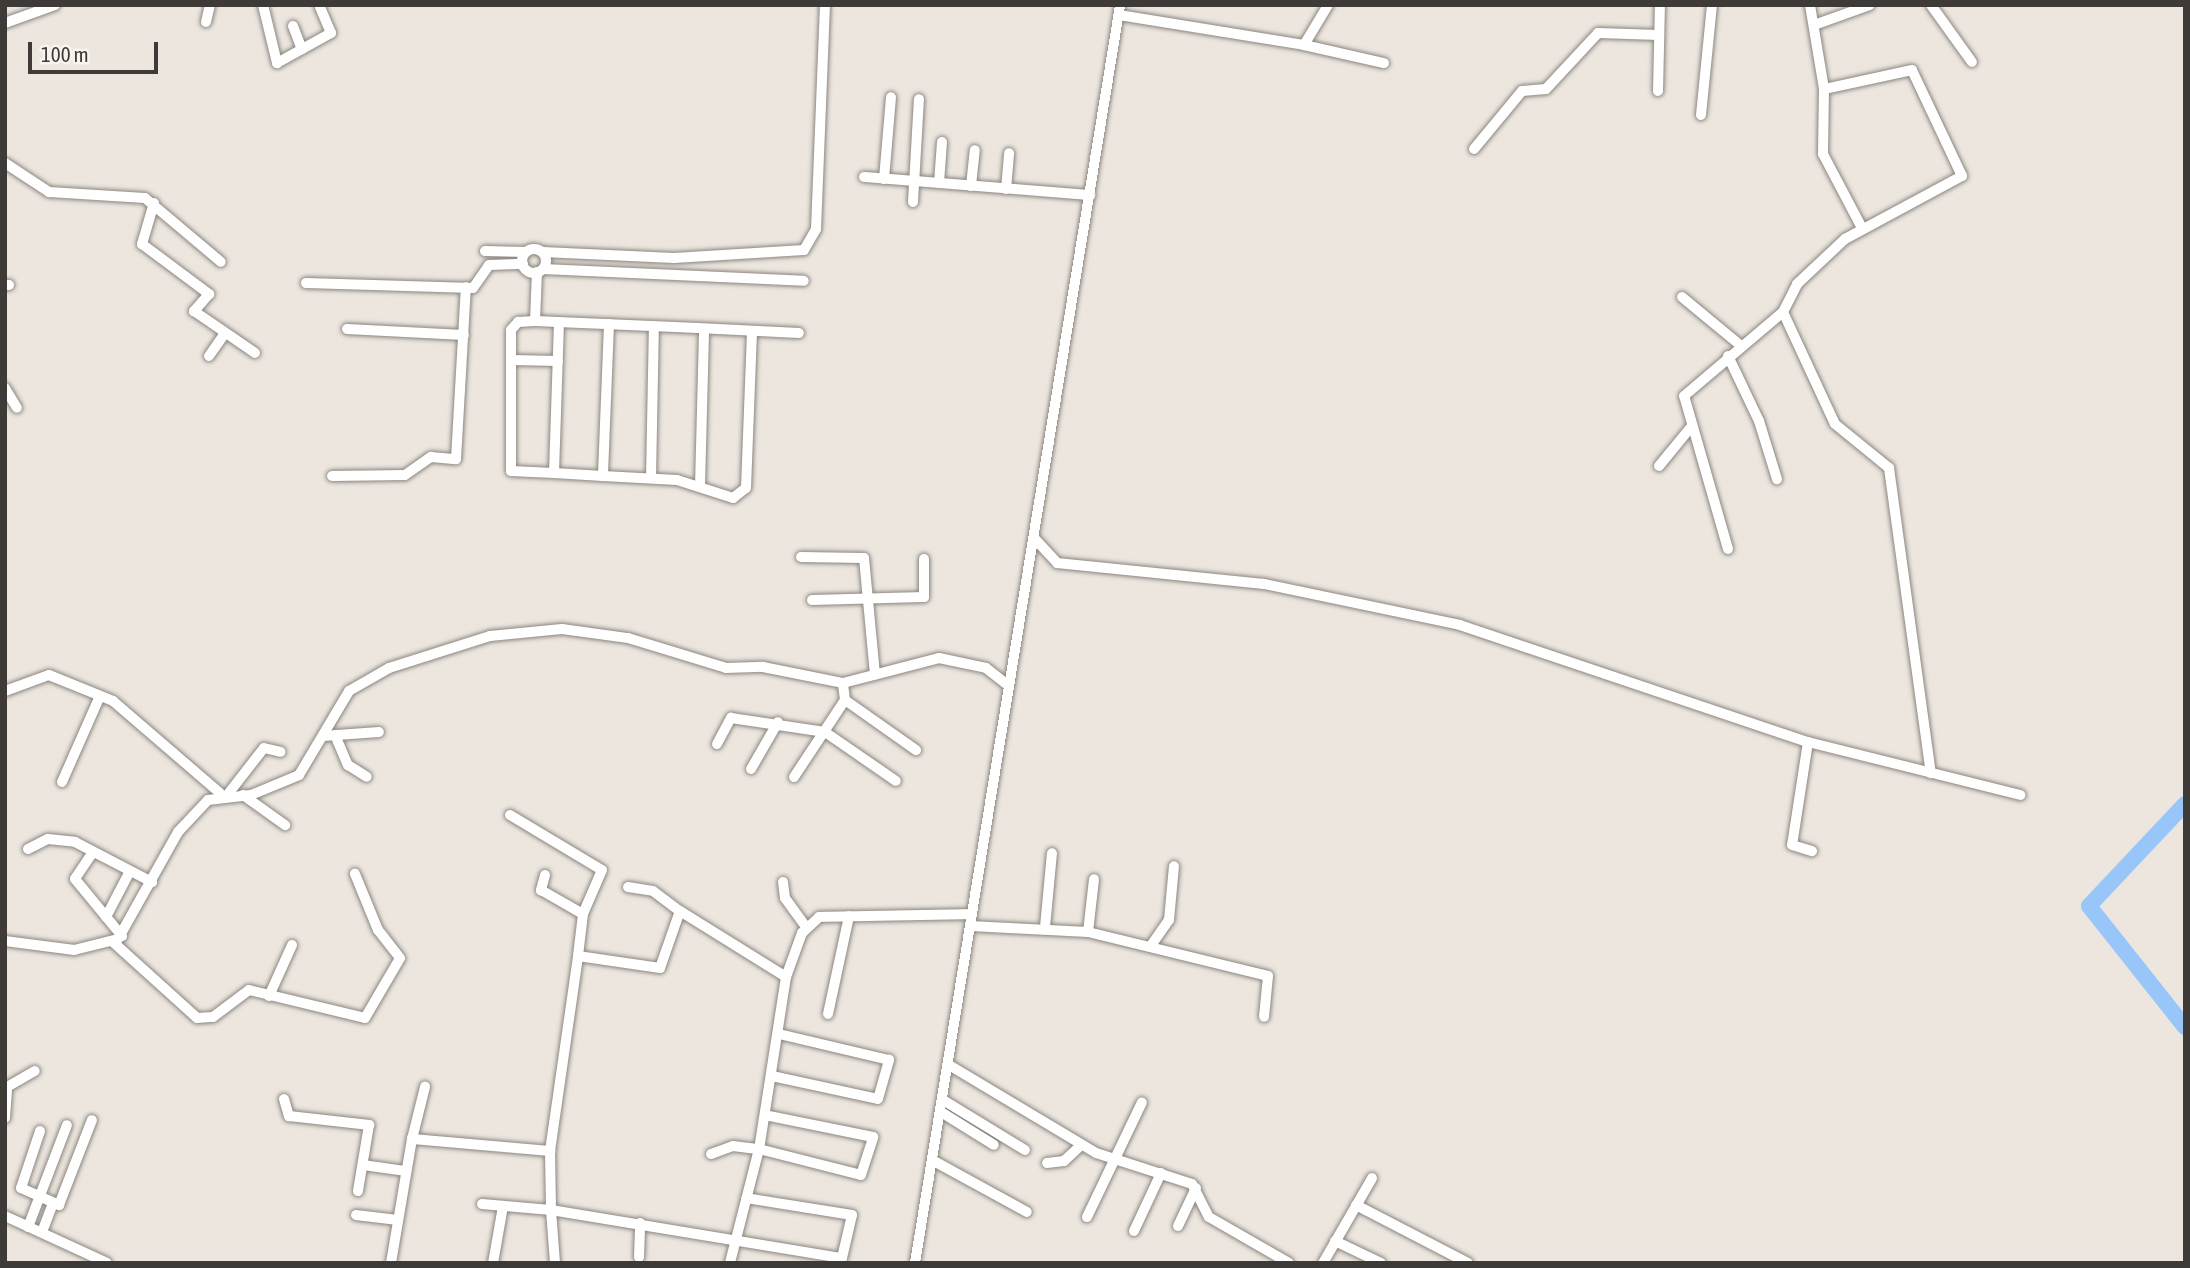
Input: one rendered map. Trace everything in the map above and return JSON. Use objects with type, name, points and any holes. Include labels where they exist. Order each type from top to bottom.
[{"type":"street","points":[[5,23],[55,5]]},
{"type":"street","points":[[206,22],[210,5]]},
{"type":"street","points":[[264,5],[273,61],[331,33],[320,5]]},
{"type":"street","points":[[306,284],[466,287],[481,284],[489,265],[542,252],[674,258],[796,253],[814,239],[825,5]]},
{"type":"street","points":[[1304,45],[1328,5]]},
{"type":"street","points":[[1658,90],[1660,5]]},
{"type":"street","points":[[1701,115],[1713,5]]},
{"type":"street","points":[[1810,5],[1824,89],[1823,154],[1862,228]]},
{"type":"street","points":[[1814,24],[1870,5]]},
{"type":"street","points":[[1931,5],[1972,62]]},
{"type":"street","points":[[915,1263],[949,1065],[1007,685],[1032,565],[1120,10],[1384,63]]},
{"type":"street","points":[[293,26],[302,49]]},
{"type":"street","points":[[1474,149],[1522,91],[1544,91],[1598,33],[1659,35]]},
{"type":"street","points":[[1727,549],[1707,463],[1691,427],[1684,396],[1740,345],[1783,312],[1797,284],[1862,228],[1958,182],[1962,172],[1912,70],[1824,89]]},
{"type":"street","points":[[884,179],[891,97]]},
{"type":"street","points":[[913,202],[919,99]]},
{"type":"street","points":[[939,183],[942,142]]},
{"type":"street","points":[[971,186],[975,150]]},
{"type":"street","points":[[1006,189],[1009,153]]},
{"type":"street","points":[[5,163],[49,191],[154,203],[221,262]]},
{"type":"street","points":[[864,177],[1090,195]]},
{"type":"street","points":[[154,203],[141,241],[209,294],[194,311],[254,353]]},
{"type":"street","points":[[485,251],[524,258],[540,270],[804,281]]},
{"type":"street","points":[[536,321],[542,252]]},
{"type":"street","points":[[673,275],[674,258]]},
{"type":"street","points":[[332,476],[405,475],[431,457],[456,459],[466,287]]},
{"type":"street","points":[[1682,297],[1740,345]]},
{"type":"street","points":[[1783,312],[1835,424],[1889,468],[1931,773]]},
{"type":"street","points":[[752,331],[746,488],[733,498],[700,486],[651,478],[554,474],[508,467],[513,326],[536,321],[799,333]]},
{"type":"street","points":[[554,474],[559,323]]},
{"type":"street","points":[[603,476],[609,324]]},
{"type":"street","points":[[651,478],[654,326]]},
{"type":"street","points":[[348,329],[464,335]]},
{"type":"street","points":[[700,486],[704,329]]},
{"type":"street","points":[[209,356],[225,333]]},
{"type":"street","points":[[1728,356],[1777,479]]},
{"type":"street","points":[[511,360],[558,361]]},
{"type":"street","points":[[5,388],[17,408]]},
{"type":"street","points":[[1659,466],[1691,427]]},
{"type":"street","points":[[1035,539],[1057,563],[1264,583],[1460,625],[1807,750],[1931,773],[2021,795]]},
{"type":"street","points":[[801,557],[863,558],[875,674]]},
{"type":"street","points":[[812,600],[923,597],[924,559]]},
{"type":"street","points":[[5,691],[49,675],[100,696],[138,718],[224,793],[243,795],[299,775],[329,735],[341,700],[359,684],[489,636],[562,629],[602,634],[726,668],[763,667],[843,683],[939,658],[986,668],[1007,685]]},
{"type":"street","points":[[794,778],[845,700],[843,683]]},
{"type":"street","points":[[62,782],[100,696]]},
{"type":"street","points":[[845,700],[916,750]]},
{"type":"street","points":[[717,744],[731,718],[778,722],[825,732],[895,781]]},
{"type":"street","points":[[751,769],[778,722]]},
{"type":"street","points":[[329,735],[379,732]]},
{"type":"street","points":[[329,735],[348,765],[367,777]]},
{"type":"street","points":[[5,941],[74,950],[117,939],[186,820],[224,793],[264,748],[281,752]]},
{"type":"street","points":[[1807,750],[1791,845],[1812,851]]},
{"type":"street","points":[[243,795],[285,825]]},
{"type":"street","points":[[510,815],[602,870],[583,914],[550,1151],[555,1263]]},
{"type":"street","points":[[28,849],[48,839],[93,852],[152,882]]},
{"type":"street","points":[[93,852],[75,879],[106,918],[117,939],[197,1018],[213,1017],[244,990],[359,1018],[375,1011],[400,958],[378,930],[355,874]]},
{"type":"street","points":[[1045,927],[1052,853]]},
{"type":"street","points":[[1150,947],[1169,919],[1174,866]]},
{"type":"street","points":[[106,918],[130,871]]},
{"type":"street","points":[[545,875],[541,890],[583,914]]},
{"type":"street","points":[[1088,932],[1094,879]]},
{"type":"street","points":[[783,882],[783,894],[806,927]]},
{"type":"street","points":[[628,887],[653,891],[680,911],[786,977]]},
{"type":"street","points":[[578,956],[660,968],[680,911]]},
{"type":"street","points":[[828,1014],[849,916]]},
{"type":"street","points":[[730,1263],[759,1149],[786,977],[806,927],[819,918],[849,916],[971,920],[1088,932],[1268,976],[1264,1017]]},
{"type":"street","points":[[269,996],[292,945]]},
{"type":"street","points":[[772,1076],[878,1099],[889,1060],[779,1034]]},
{"type":"street","points":[[949,1065],[1080,1145],[1196,1188],[1209,1217],[1289,1263]]},
{"type":"street","points":[[5,1118],[7,1087],[35,1071]]},
{"type":"street","points":[[391,1263],[405,1171],[425,1087]]},
{"type":"street","points":[[284,1099],[289,1116],[367,1124],[358,1191]]},
{"type":"street","points":[[1087,1217],[1142,1102]]},
{"type":"street","points":[[942,1106],[994,1145]]},
{"type":"street","points":[[942,1106],[1025,1150]]},
{"type":"street","points":[[711,1154],[733,1146],[759,1149],[860,1175],[873,1136],[765,1115]]},
{"type":"street","points":[[40,1131],[21,1188],[53,1204],[62,1202],[92,1119]]},
{"type":"street","points":[[28,1227],[66,1125]]},
{"type":"street","points":[[412,1139],[550,1151]]},
{"type":"street","points":[[1046,1163],[1064,1161],[1080,1145]]},
{"type":"street","points":[[932,1160],[1027,1213]]},
{"type":"street","points":[[363,1165],[405,1171]]},
{"type":"street","points":[[1134,1231],[1161,1173]]},
{"type":"street","points":[[1323,1263],[1372,1178]]},
{"type":"street","points":[[1178,1226],[1196,1188]]},
{"type":"street","points":[[482,1204],[551,1210],[737,1237],[842,1258],[852,1215],[747,1198]]},
{"type":"street","points":[[42,1232],[53,1204]]},
{"type":"street","points":[[1356,1205],[1468,1263]]},
{"type":"street","points":[[493,1263],[503,1206]]},
{"type":"street","points":[[356,1215],[398,1220]]},
{"type":"street","points":[[5,1216],[107,1263]]},
{"type":"street","points":[[639,1257],[640,1223]]},
{"type":"street","points":[[1335,1241],[1381,1263]]},
{"type":"waterway","points":[[2185,804],[2089,906],[2185,1027]]}]
